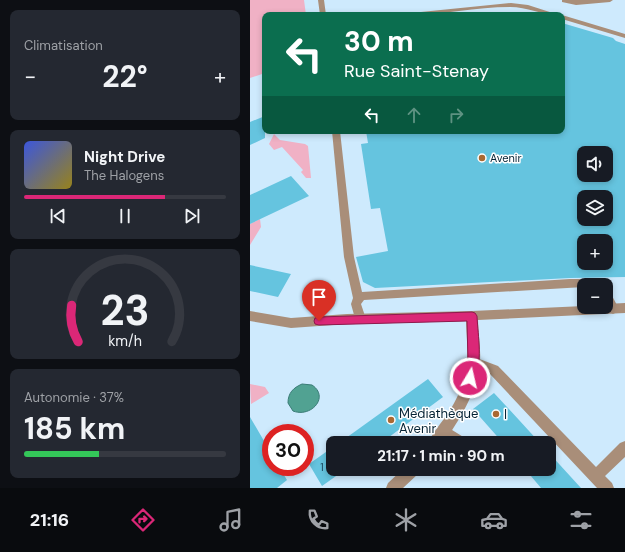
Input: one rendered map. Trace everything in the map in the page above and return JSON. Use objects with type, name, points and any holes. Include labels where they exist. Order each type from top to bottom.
[{"type":"street","points":[[320,0],[322,12]]},
{"type":"street","points":[[564,1],[576,3],[610,0]]},
{"type":"street","points":[[441,12],[511,5],[528,7],[546,12]]},
{"type":"street","points":[[565,18],[625,36]]},
{"type":"street","points":[[336,134],[349,256],[358,298],[356,304],[360,319]]},
{"type":"street","points":[[358,298],[363,296],[577,283]]},
{"type":"street","points":[[613,309],[625,308]]},
{"type":"street","points":[[250,316],[291,323],[577,311]]},
{"type":"street","points":[[440,436],[459,404],[470,378],[474,362],[472,316]]},
{"type":"street","points":[[474,362],[494,370],[607,488]]},
{"type":"street","points":[[444,431],[451,436]]},
{"type":"street","points":[[596,476],[625,448]]},
{"type":"street","points":[[393,488],[406,476]]},
{"type":"shaded area","points":[[250,0],[304,0],[306,12],[262,12],[262,74],[250,78]]},
{"type":"shaded area","points":[[274,134],[280,140],[305,144],[308,146],[311,178],[306,178],[301,172],[303,170],[282,147],[274,150],[269,144]]},
{"type":"shaded area","points":[[260,219],[261,227],[250,245],[250,224]]},
{"type":"shaded area","points":[[250,384],[265,387],[269,393],[251,404]]},
{"type":"shaded area","points":[[302,384],[312,385],[317,390],[319,400],[312,409],[306,412],[293,411],[288,403],[289,396],[296,387]]},
{"type":"building","name":"Avenir","points":[[565,24],[613,38],[616,41],[625,44],[625,277],[570,278],[375,288],[363,282],[356,257],[388,251],[380,208],[371,209],[361,144],[368,143],[366,134],[565,134]]},
{"type":"building","points":[[262,117],[262,134],[265,134],[265,138],[250,145],[250,122]]},
{"type":"building","points":[[291,176],[309,196],[250,224],[250,195]]},
{"type":"building","points":[[250,265],[291,274],[278,297],[250,291]]},
{"type":"building","name":"Médiathèque Avenir","points":[[428,379],[443,397],[390,436],[349,436]]},
{"type":"building","name":"I","points":[[494,393],[534,436],[497,436],[473,409]]},
{"type":"building","points":[[250,417],[262,438],[262,476],[285,476],[287,480],[277,488],[250,488]]},
{"type":"building","points":[[326,452],[326,476],[336,476],[322,486],[314,472],[314,460]]},
{"type":"building","points":[[556,461],[581,488],[541,488],[531,476],[556,476]]},
{"type":"place","name":"Avenir","points":[[482,158]]},
{"type":"place","name":"I","points":[[496,414]]},
{"type":"place","name":"Médiathèque Avenir","points":[[391,420]]},
{"type":"route","points":[[319,321],[472,316],[474,362],[470,378]]}]
